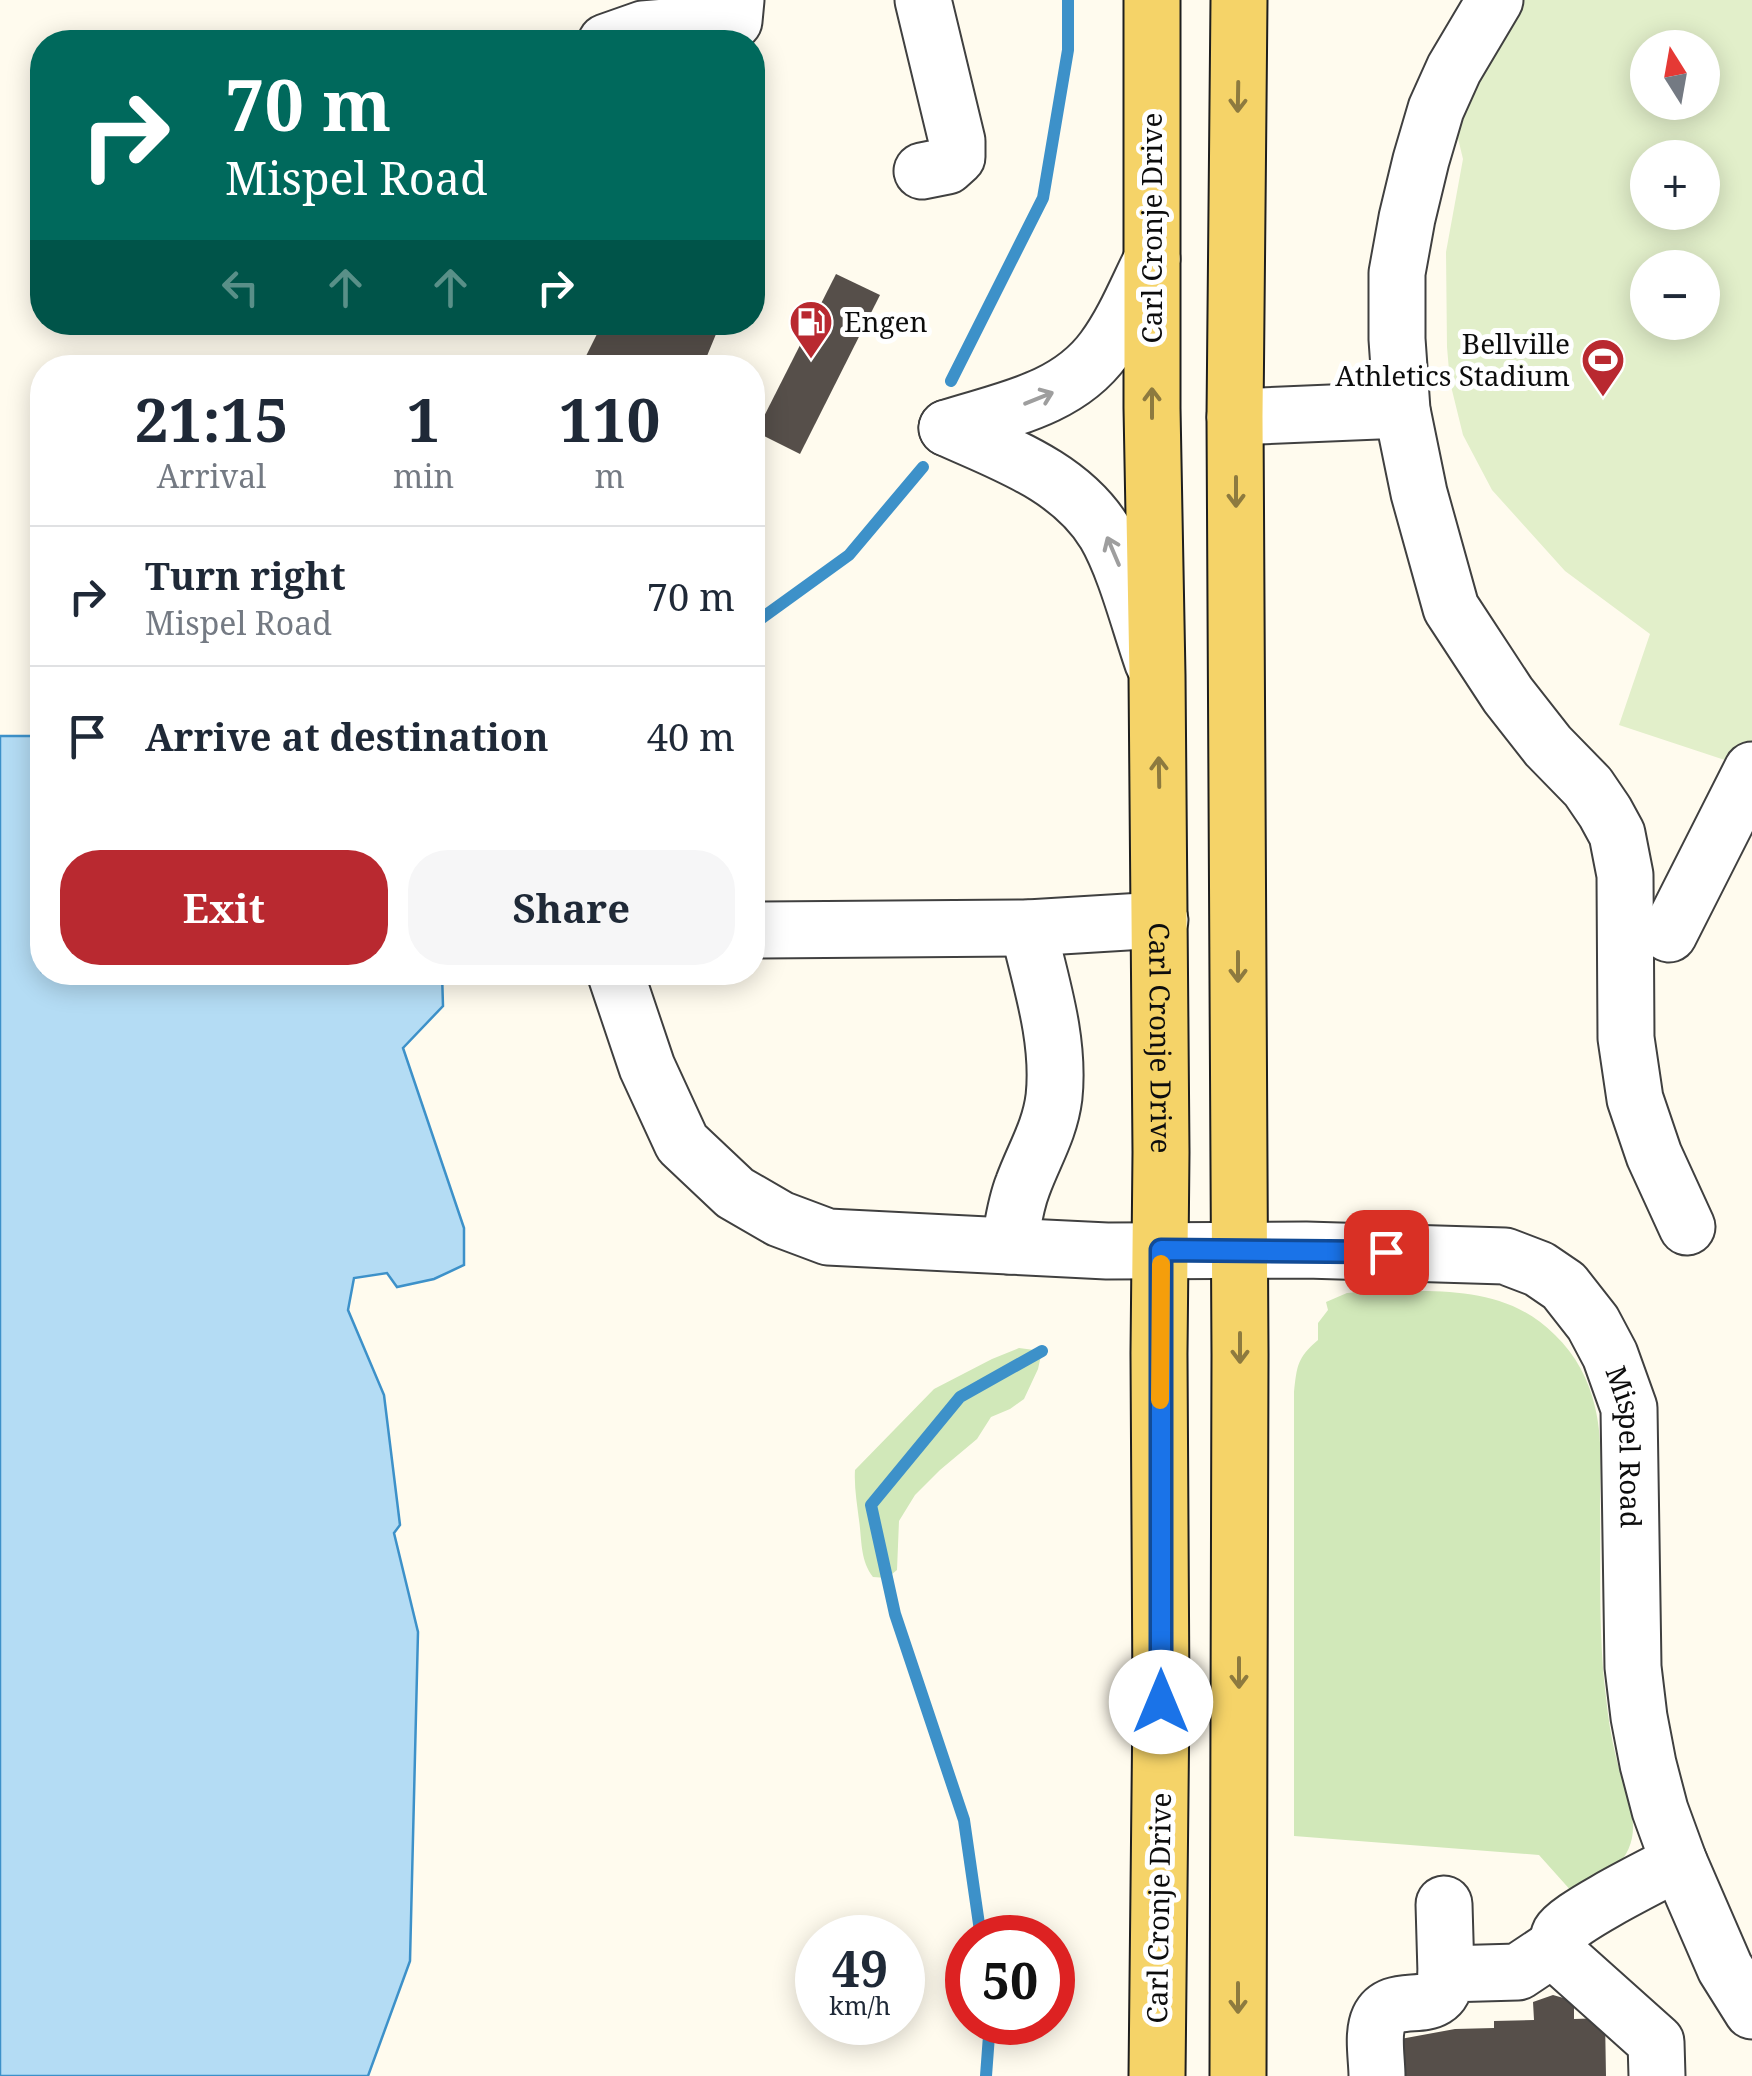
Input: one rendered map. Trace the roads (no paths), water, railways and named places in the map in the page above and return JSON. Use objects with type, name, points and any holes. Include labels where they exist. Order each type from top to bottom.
[{"type":"main road","name":"Carl Cronje Drive","points":[[1152,0],[1161,1250],[1157,2076]]},
{"type":"main road","points":[[1238,2076],[1240,1250],[1235,417],[1239,0]]},
{"type":"street","points":[[640,30],[734,20],[736,0]]},
{"type":"street","points":[[922,171],[948,166],[956,157],[958,141],[923,0]]},
{"type":"street","points":[[1495,0],[1454,69],[1436,109],[1407,218],[1397,273],[1396,339],[1402,410],[1419,492],[1451,608],[1508,695],[1548,746],[1588,786],[1616,834],[1624,875],[1626,1038],[1634,1100],[1687,1227]]},
{"type":"street","points":[[1152,259],[1116,332],[1086,370],[1048,395],[946,428],[1034,468],[1094,516],[1116,555],[1158,675]]},
{"type":"street","points":[[1235,417],[1402,410]]},
{"type":"street","points":[[1669,934],[1752,770]]},
{"type":"street","points":[[765,930],[1028,928],[1160,920]]},
{"type":"street","points":[[1009,1246],[1016,1208],[1042,1144],[1054,1098],[1054,1047],[1028,928]]},
{"type":"street","name":"Mispel Road","points":[[619,985],[647,1067],[682,1143],[736,1193],[780,1219],[828,1237],[1107,1251],[1306,1250],[1505,1256],[1539,1268],[1564,1286],[1593,1323],[1610,1355],[1629,1408],[1635,1684],[1648,1764],[1679,1862],[1725,1968],[1752,2011]]},
{"type":"street","points":[[1657,2076],[1656,2042],[1561,1957],[1557,1946],[1559,1936],[1570,1924],[1679,1862]]},
{"type":"street","points":[[1377,2076],[1376,2030],[1382,2013],[1401,2003],[1433,2000],[1446,1984],[1444,1904]]},
{"type":"street","points":[[1446,1974],[1518,1972],[1557,1946]]},
{"type":"water","points":[[0,736],[30,736],[30,985],[442,985],[443,1006],[403,1048],[464,1228],[464,1265],[434,1279],[397,1287],[387,1273],[354,1278],[348,1310],[384,1395],[400,1525],[394,1533],[418,1632],[410,1961],[368,2076],[0,2076]]},
{"type":"waterway","points":[[951,381],[1043,198],[1068,50],[1068,0]]},
{"type":"waterway","points":[[765,616],[849,555],[923,467]]},
{"type":"waterway","points":[[978,1915],[964,1820],[895,1614],[871,1505],[960,1397],[1042,1351]]},
{"type":"waterway","points":[[986,2076],[988,2045]]},
{"type":"place","name":"Engen","points":[[811,360]]},
{"type":"place","name":"Bellville Athletics Stadium","points":[[1603,398]]}]
